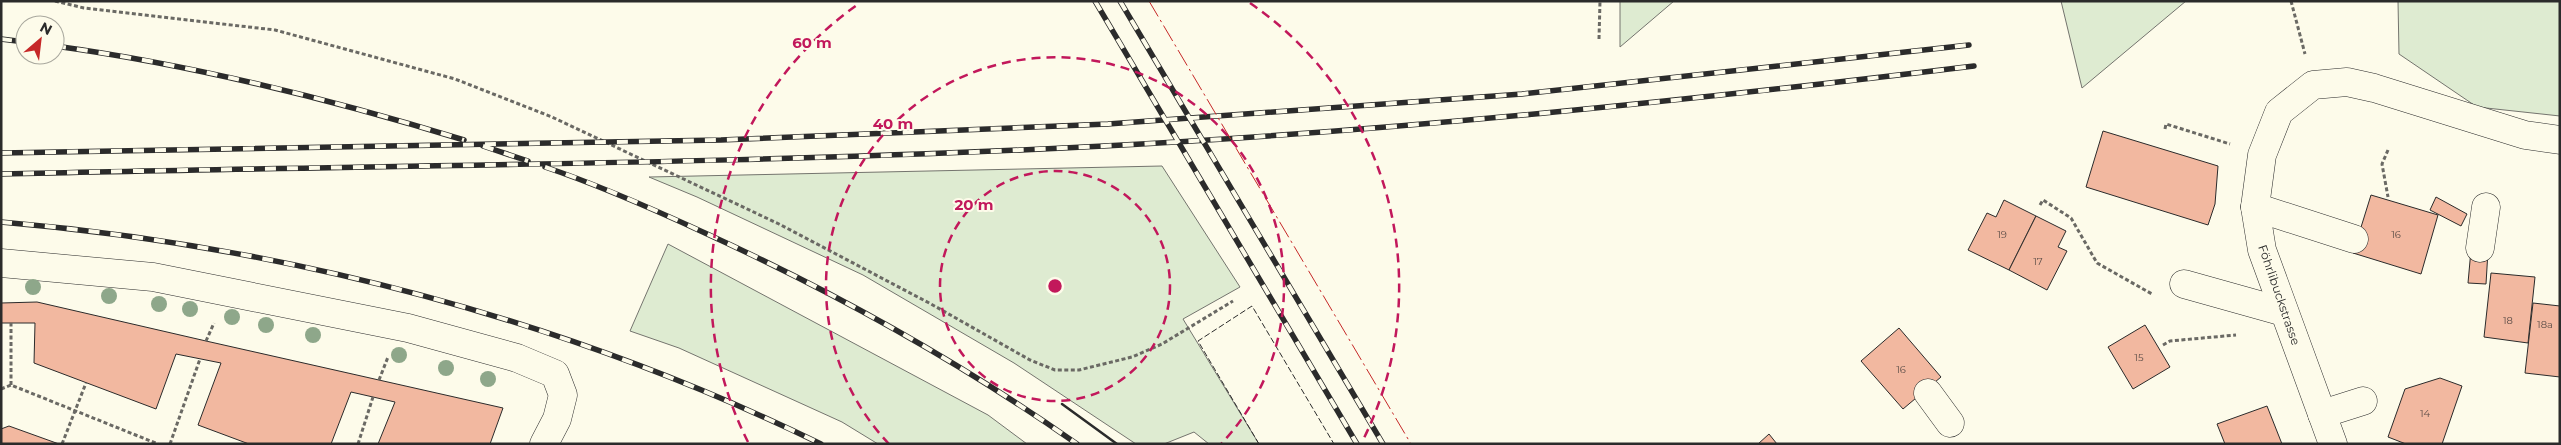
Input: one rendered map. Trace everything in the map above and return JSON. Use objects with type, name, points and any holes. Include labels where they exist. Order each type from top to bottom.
[{"type":"street","points":[[2313,85],[2347,82],[2374,88],[2465,118],[2525,135],[2560,140]]},
{"type":"street","name":"Föhrlibuckstrasse","points":[[2313,85],[2279,112],[2262,155],[2254,207],[2262,250],[2333,444]]},
{"type":"street","points":[[2254,207],[2354,239]]},
{"type":"street","points":[[2480,248],[2486,207]]},
{"type":"street","points":[[1,264],[153,277],[408,328],[517,358],[555,374],[563,395],[557,419],[544,444]]},
{"type":"street","points":[[2184,284],[2284,312]]},
{"type":"street","points":[[1928,393],[1950,423]]},
{"type":"street","points":[[2322,414],[2363,401]]},
{"type":"path","points":[[55,1],[84,8],[274,30],[455,78],[552,117],[779,224],[931,304],[1030,360],[1056,370],[1079,370],[1132,357],[1162,344],[1233,301]]},
{"type":"path","points":[[1599,39],[1600,1]]},
{"type":"path","points":[[2291,1],[2313,85]]},
{"type":"path","points":[[2165,129],[2166,124],[2223,141]]},
{"type":"path","points":[[2388,150],[2382,164],[2388,197]]},
{"type":"path","points":[[11,323],[11,385]]},
{"type":"path","points":[[2164,345],[2170,341],[2231,337],[2244,332]]},
{"type":"path","points":[[380,380],[390,350]]},
{"type":"path","points":[[170,444],[200,359]]},
{"type":"path","points":[[62,444],[86,383]]},
{"type":"path","points":[[1,389],[11,385],[158,444]]},
{"type":"path","points":[[358,444],[373,397]]},
{"type":"green space","points":[[1620,1],[1674,1],[1620,47]]},
{"type":"green space","points":[[2061,1],[2186,1],[2082,88]]},
{"type":"green space","points":[[2398,1],[2560,1],[2560,116],[2477,107],[2399,54]]},
{"type":"green space","points":[[1162,166],[1240,287],[1183,319],[1259,444],[1209,444],[1194,432],[1164,444],[1136,444],[1014,363],[863,275],[697,197],[649,177]]},
{"type":"green space","points":[[668,244],[988,415],[1027,444],[878,444],[842,422],[679,348],[630,331]]},
{"type":"building","points":[[2103,131],[2218,166],[2215,204],[2208,225],[2086,187]]},
{"type":"building","points":[[2371,195],[2438,215],[2421,274],[2353,253]]},
{"type":"building","points":[[2436,197],[2467,214],[2461,226],[2430,210]]},
{"type":"building","points":[[2004,200],[2036,216],[2009,270],[1968,250],[1987,213],[1996,217]]},
{"type":"building","points":[[2036,216],[2066,231],[2058,247],[2067,251],[2047,290],[2009,270]]},
{"type":"building","points":[[2471,250],[2488,251],[2486,284],[2468,283]]},
{"type":"building","points":[[2491,273],[2535,277],[2528,343],[2484,337]]},
{"type":"building","points":[[37,302],[503,408],[490,444],[378,444],[395,402],[351,392],[331,444],[249,444],[198,425],[221,363],[176,354],[156,409],[34,363],[35,323],[1,323],[1,303]]},
{"type":"building","points":[[2533,303],[2560,306],[2560,377],[2525,373]]},
{"type":"building","points":[[2145,325],[2170,367],[2133,389],[2108,347]]},
{"type":"building","points":[[1899,328],[1941,377],[1903,409],[1861,361]]},
{"type":"building","points":[[2440,378],[2462,386],[2442,444],[2406,444],[2388,437],[2405,389]]},
{"type":"building","points":[[2267,406],[2282,444],[2225,444],[2217,424]]},
{"type":"building","points":[[9,426],[59,444],[1,444],[1,429]]},
{"type":"building","points":[[1769,434],[1777,444],[1758,444]]},
{"type":"railway","points":[[1095,1],[1357,444]]},
{"type":"railway","points":[[1120,1],[1383,444]]},
{"type":"railway","points":[[1,39],[15,41]]},
{"type":"railway","points":[[1,153],[721,140],[1108,124],[1522,94],[1969,45]]},
{"type":"railway","points":[[65,48],[210,73],[312,97],[464,140]]},
{"type":"railway","points":[[1,174],[690,161],[1104,146],[1322,132],[1540,113],[1648,103],[1974,66]]},
{"type":"railway","points":[[483,146],[528,161]]},
{"type":"railway","points":[[545,167],[646,206],[801,279],[942,357],[1077,444]]},
{"type":"railway","points":[[1,222],[107,233],[213,249],[317,270],[421,295],[524,325],[625,360],[724,400],[821,444]]},
{"type":"fence","points":[[1259,444],[1198,341],[1252,306],[1334,444]]},
{"type":"wall","points":[[1062,404],[1117,444]]},
{"type":"power","points":[[1149,1],[1411,444]]}]
